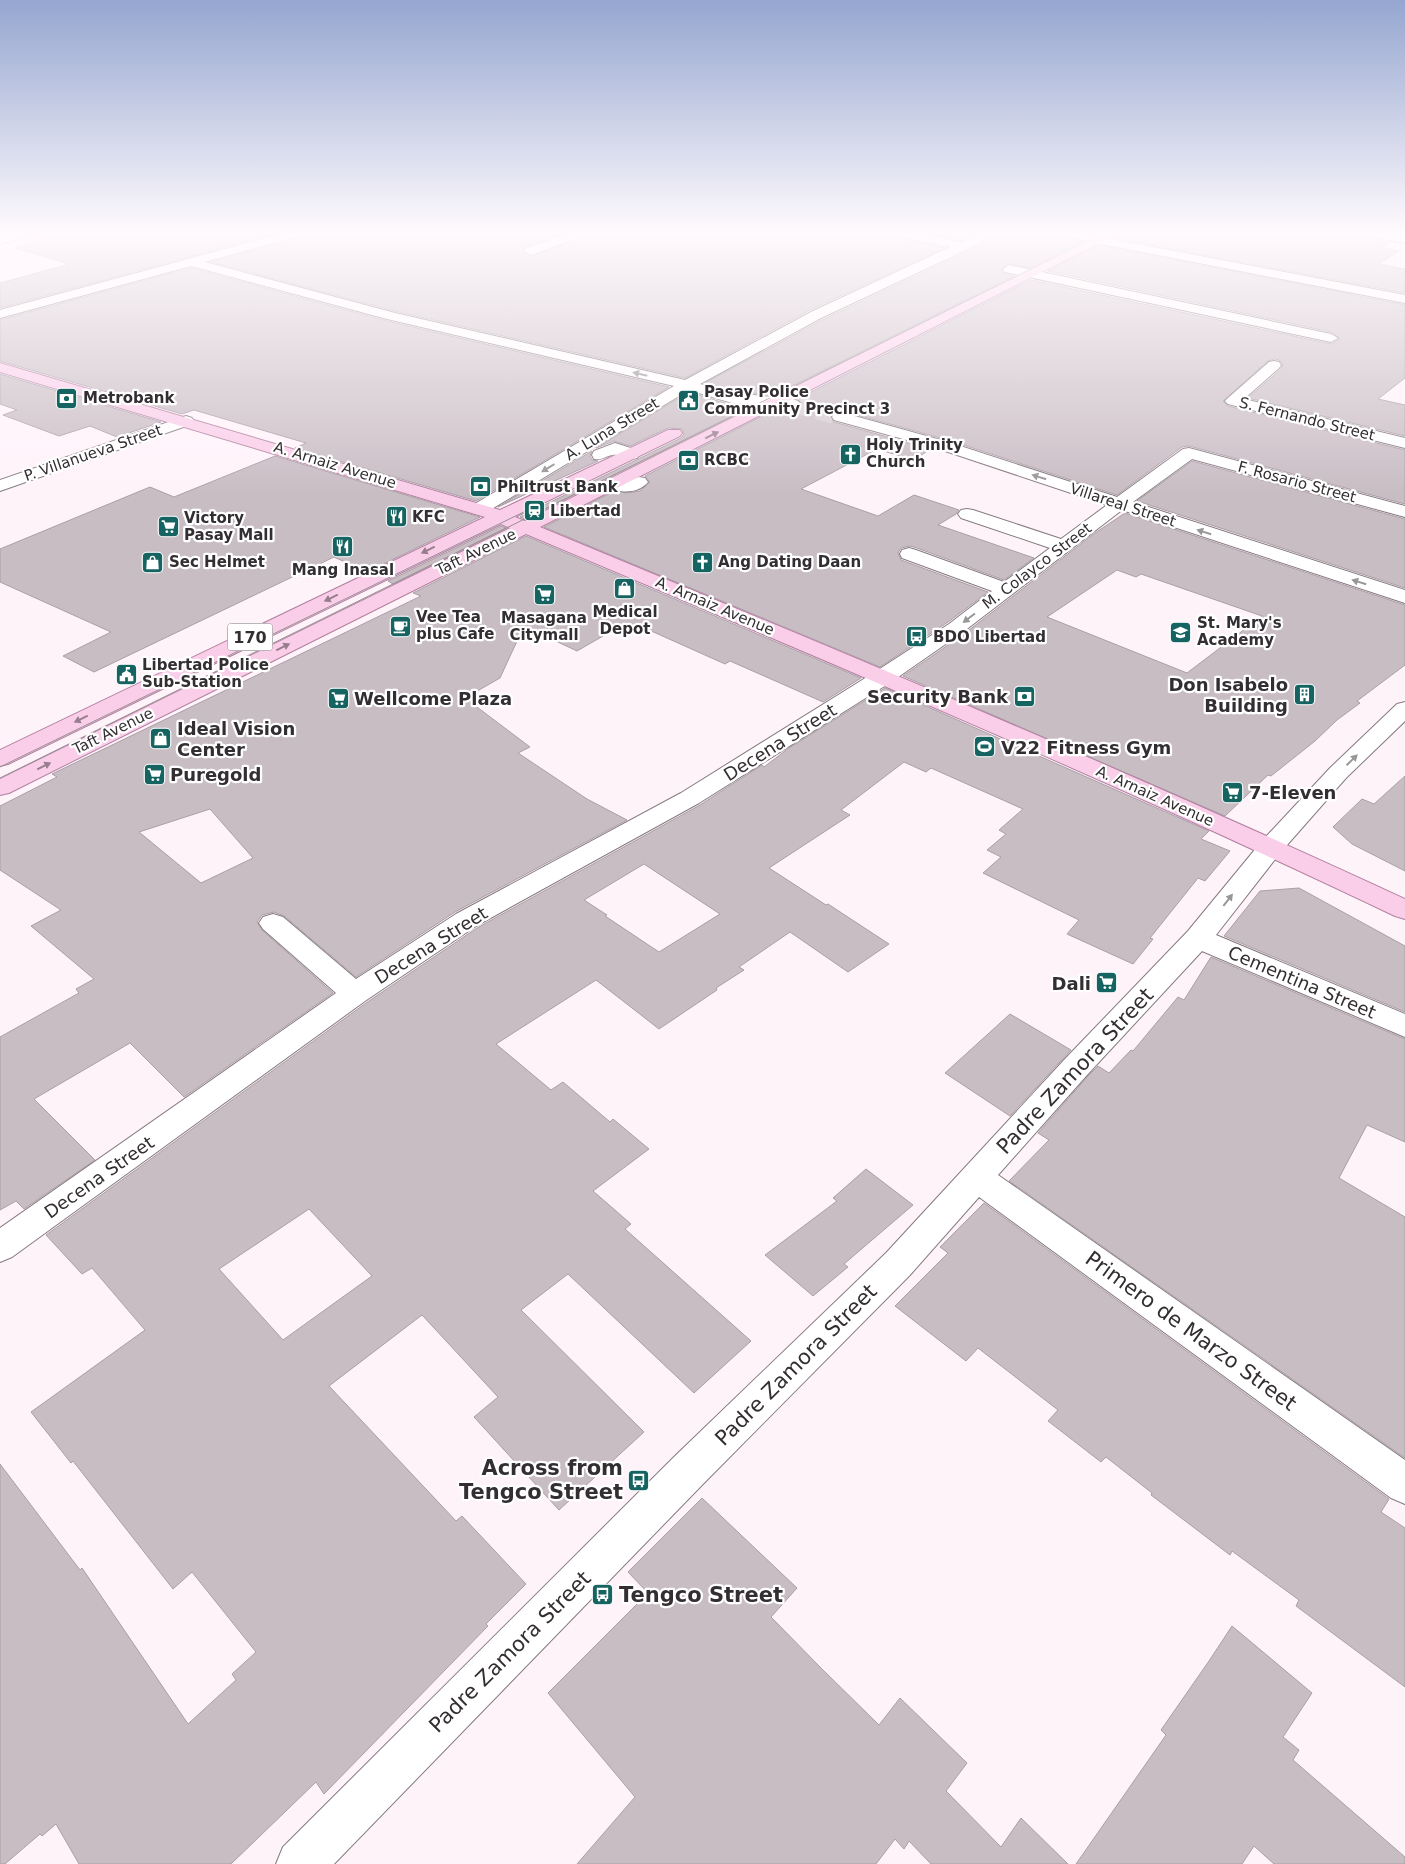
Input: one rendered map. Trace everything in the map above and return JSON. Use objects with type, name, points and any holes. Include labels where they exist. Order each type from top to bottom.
[{"type":"main road","name":"Taft Avenue","points":[[0,788],[615,483],[786,402],[933,320]]},
{"type":"main road","name":"A. Arnaiz Avenue","points":[[0,367],[479,508],[883,677],[1271,847],[1405,910]]},
{"type":"main road","points":[[717,412],[770,386]]},
{"type":"main road","name":"Taft Avenue","points":[[0,758],[690,425]]},
{"type":"street","points":[[409,320],[687,385],[732,398],[786,402]]},
{"type":"street","name":"A. Luna Street","points":[[479,508],[687,385],[807,320]]},
{"type":"street","points":[[1254,320],[1331,338]]},
{"type":"street","name":"S. Fernando Street","points":[[1274,365],[1233,402],[1405,443]]},
{"type":"street","name":"Villareal Street","points":[[840,417],[942,445],[1405,598]]},
{"type":"street","name":"P. Villanueva Street","points":[[0,486],[186,421]]},
{"type":"street","points":[[600,455],[615,448],[631,454]]},
{"type":"street","name":"M. Colayco Street","points":[[883,677],[956,628],[1119,504],[1190,453]]},
{"type":"street","name":"F. Rosario Street","points":[[1190,453],[1405,512]]},
{"type":"street","points":[[615,483],[628,487],[639,482]]},
{"type":"street","points":[[968,514],[1063,546]]},
{"type":"street","points":[[909,554],[1006,589]]},
{"type":"street","name":"Decena Street","points":[[0,1247],[355,994],[466,920],[690,798],[883,677]]},
{"type":"street","name":"Padre Zamora Street","points":[[300,1864],[689,1470],[898,1264],[1076,1067],[1198,938],[1271,847],[1338,773],[1405,710]]},
{"type":"street","points":[[273,923],[355,994]]},
{"type":"street","name":"Cementina Street","points":[[1198,938],[1405,1026]]},
{"type":"street","name":"Primero de Marzo Street","points":[[977,1178],[1405,1484]]},
{"type":"building","points":[[0,320],[383,320],[669,387],[476,501],[295,448],[306,443],[194,410],[182,414],[0,361]]},
{"type":"building","points":[[434,320],[792,320],[685,378]]},
{"type":"building","points":[[822,320],[925,320],[774,395],[733,391],[705,383]]},
{"type":"building","points":[[952,320],[1218,320],[1331,344],[1340,339],[1331,332],[1275,320],[1405,320],[1405,378],[1378,399],[1405,405],[1405,436],[1248,398],[1281,369],[1283,364],[1279,360],[1274,359],[1268,361],[1223,401],[1228,406],[1405,450],[1405,504],[1189,446],[1182,447],[1117,495],[948,440],[839,410],[833,412],[830,416],[834,422],[931,449],[913,460],[877,449],[801,489],[878,516],[914,495],[959,510],[956,514],[938,525],[1034,558],[1004,580],[917,548],[910,546],[901,548],[898,553],[901,560],[988,592],[948,622],[880,667],[544,527],[614,491],[627,493],[640,491],[650,482],[645,476],[778,408],[793,411],[799,409],[803,404],[797,399]]},
{"type":"building","points":[[0,374],[161,422],[117,437],[90,426],[59,436],[3,415],[17,410],[0,404]]},
{"type":"building","points":[[689,392],[731,405],[752,406],[525,519],[520,517],[681,438],[684,434],[682,429],[668,428],[630,446],[614,441],[596,448]]},
{"type":"building","points":[[592,451],[590,456],[592,460],[598,461],[498,507]]},
{"type":"building","points":[[275,456],[480,517],[367,572],[334,557],[94,672],[63,656],[111,632],[0,582],[0,549],[150,487],[174,497]]},
{"type":"building","points":[[1192,461],[1405,519],[1405,588],[1137,501]]},
{"type":"building","name":"St. Mary's Academy","points":[[1125,513],[1405,605],[1405,665],[1357,701],[1360,703],[1337,720],[1315,741],[1271,776],[1268,775],[1225,816],[903,676],[964,634],[1095,533]],"holes":[[[1117,570],[1136,577],[1141,574],[1262,616],[1187,673],[1047,617]]]},
{"type":"building","points":[[501,526],[506,528],[393,584],[388,581]]},
{"type":"building","points":[[526,536],[861,678],[823,702],[730,661],[725,664],[649,630],[644,633],[624,624],[577,651],[524,626],[500,678],[465,698],[530,747],[518,753],[587,799],[627,820],[455,912],[356,977],[284,916],[274,912],[262,915],[257,922],[262,930],[333,993],[184,1097],[130,1043],[34,1099],[95,1160],[24,1209],[16,1201],[0,1210],[0,1037],[79,993],[76,989],[94,979],[31,926],[61,910],[0,870],[0,806],[57,777],[52,774],[421,596],[413,593]],"holes":[[[210,809],[253,858],[201,883],[139,832]]]},
{"type":"building","points":[[885,688],[1209,831],[1201,839],[1230,851],[1205,881],[1198,878],[1150,938],[1153,939],[1133,964],[1067,934],[1079,920],[983,873],[1001,857],[987,850],[1006,834],[999,830],[1023,809],[931,768],[926,772],[904,762],[841,810],[850,815],[769,868],[889,944],[848,972],[790,932],[739,967],[744,970],[716,988],[717,990],[659,1029],[596,980],[496,1044],[551,1090],[563,1082],[610,1122],[613,1119],[649,1149],[593,1191],[631,1224],[625,1229],[751,1341],[694,1393],[568,1274],[521,1310],[644,1432],[559,1510],[474,1417],[498,1397],[422,1315],[329,1386],[456,1521],[462,1516],[526,1584],[486,1624],[488,1626],[324,1794],[316,1782],[231,1864],[79,1864],[56,1824],[42,1836],[40,1834],[5,1864],[0,1864],[0,1464],[80,1570],[82,1568],[188,1724],[236,1680],[232,1674],[256,1652],[192,1572],[173,1589],[73,1461],[71,1463],[31,1412],[145,1330],[92,1268],[82,1274],[46,1235],[366,1003],[477,928],[700,805],[762,765],[764,767],[789,748]],"holes":[[[644,864],[720,914],[659,952],[584,900]],[[309,1209],[372,1276],[283,1340],[219,1269]]]},
{"type":"building","points":[[1405,776],[1405,871],[1352,844],[1333,827],[1362,799],[1374,804]]},
{"type":"building","points":[[1299,888],[1405,946],[1405,1012],[1224,936],[1260,891]]},
{"type":"building","points":[[1211,957],[1405,1039],[1405,1142],[1367,1125],[1339,1178],[1405,1217],[1405,1458],[1009,1181],[1049,1140],[1038,1133],[1088,1076],[1098,1066],[1109,1073],[1131,1050],[1133,1051],[1178,997],[1184,1000]]},
{"type":"building","points":[[1010,1014],[1071,1050],[1010,1116],[945,1073]]},
{"type":"building","points":[[866,1169],[913,1205],[844,1264],[848,1267],[813,1296],[765,1255],[837,1201],[833,1198]]},
{"type":"building","points":[[984,1203],[1389,1499],[1381,1512],[1405,1528],[1405,1687],[1296,1606],[1299,1600],[1232,1551],[1230,1555],[1151,1495],[1152,1493],[1106,1457],[1101,1462],[1048,1421],[1058,1410],[978,1348],[966,1361],[895,1306],[948,1253],[940,1247]]},
{"type":"building","points":[[702,1498],[797,1588],[771,1617],[821,1668],[879,1725],[900,1698],[967,1763],[946,1791],[1001,1847],[1021,1818],[1068,1864],[931,1864],[909,1841],[904,1849],[895,1839],[876,1864],[577,1864],[635,1797],[548,1693],[648,1593],[628,1572]]},
{"type":"building","points":[[1232,1626],[1312,1693],[1283,1737],[1299,1750],[1293,1760],[1405,1857],[1405,1864],[1274,1864],[1254,1846],[1242,1864],[1076,1864],[1166,1735],[1161,1730]]},
{"type":"tunnel","points":[[793,404],[840,417]]},
{"type":"tram line","points":[[0,778],[928,320]]},
{"type":"tram line","points":[[0,767],[532,508]]},
{"type":"place","name":"Metrobank","points":[[67,398]]},
{"type":"place","name":"Pasay Police Community Precinct 3","points":[[688,401]]},
{"type":"place","name":"Holy Trinity Church","points":[[850,454]]},
{"type":"place","name":"RCBC","points":[[688,460]]},
{"type":"place","name":"Philtrust Bank","points":[[481,487]]},
{"type":"place","name":"Libertad","points":[[534,511]]},
{"type":"place","name":"KFC","points":[[396,517]]},
{"type":"place","name":"Victory Pasay Mall","points":[[168,527]]},
{"type":"place","name":"Mang Inasal","points":[[343,547]]},
{"type":"place","name":"Sec Helmet","points":[[153,562]]},
{"type":"place","name":"Ang Dating Daan","points":[[702,562]]},
{"type":"place","name":"Medical Depot","points":[[625,589]]},
{"type":"place","name":"Masagana Citymall","points":[[544,595]]},
{"type":"place","name":"Vee Tea plus Cafe","points":[[400,626]]},
{"type":"place","name":"St. Mary's Academy","points":[[1181,632]]},
{"type":"place","name":"BDO Libertad","points":[[917,637]]},
{"type":"place","name":"Libertad Police Sub-Station","points":[[126,674]]},
{"type":"place","name":"Don Isabelo Building","points":[[1304,694]]},
{"type":"place","name":"Security Bank","points":[[1024,696]]},
{"type":"place","name":"Wellcome Plaza","points":[[338,698]]},
{"type":"place","name":"Ideal Vision Center","points":[[161,738]]},
{"type":"place","name":"V22 Fitness Gym","points":[[985,747]]},
{"type":"place","name":"Puregold","points":[[154,774]]},
{"type":"place","name":"7-Eleven","points":[[1233,792]]},
{"type":"place","name":"Dali","points":[[1107,983]]},
{"type":"place","name":"Across from Tengco Street","points":[[639,1480]]},
{"type":"place","name":"Tengco Street","points":[[603,1595]]}]
